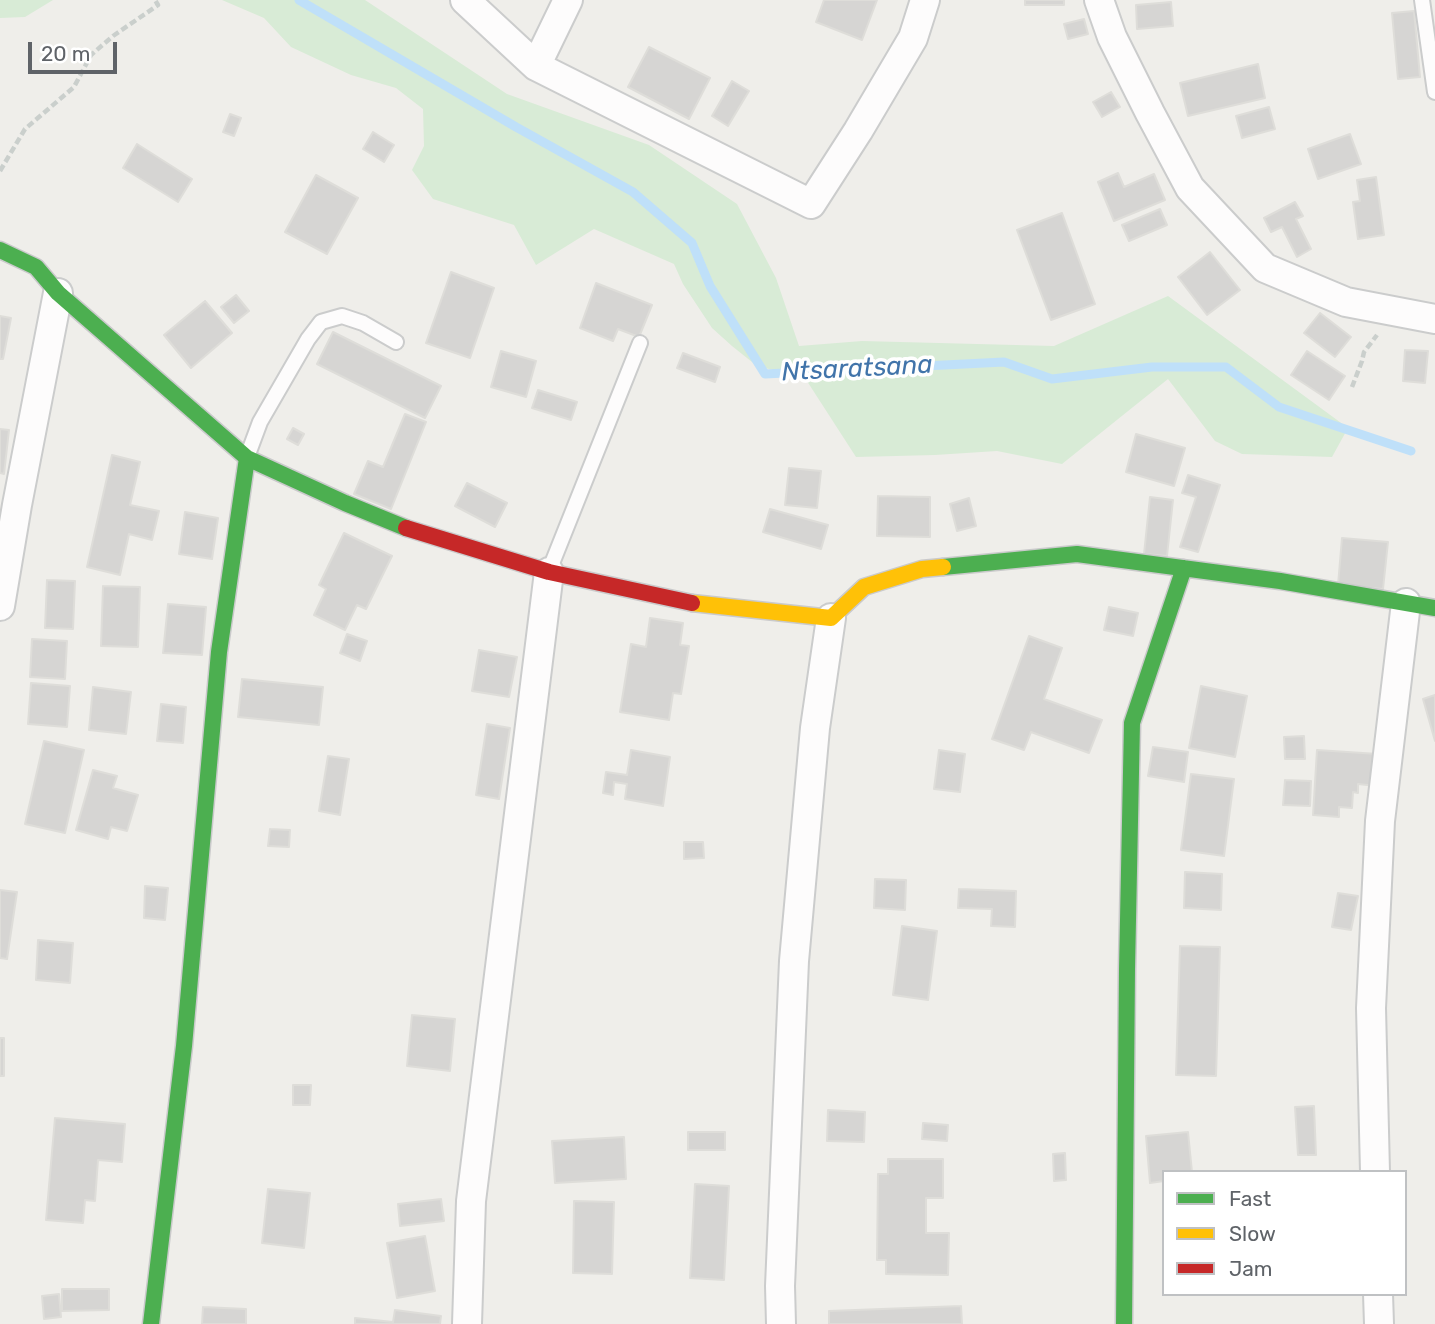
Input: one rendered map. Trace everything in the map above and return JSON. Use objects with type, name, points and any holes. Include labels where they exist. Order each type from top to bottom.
[{"type":"street","points":[[465,0],[536,66],[811,204],[859,131],[913,38],[925,0]]},
{"type":"street","points":[[536,66],[568,0]]},
{"type":"street","points":[[1099,0],[1112,37],[1190,188],[1265,268],[1346,302],[1435,320]]},
{"type":"street","points":[[0,250],[36,267],[58,293],[247,458],[345,503],[417,533],[549,572],[688,603],[831,618]]},
{"type":"street","points":[[0,606],[58,293]]},
{"type":"street","points":[[151,1324],[184,1046],[219,652],[247,458]]},
{"type":"street","points":[[781,1324],[780,1286],[793,961],[815,728],[831,618],[864,587],[922,569],[1077,554],[1280,581],[1435,608]]},
{"type":"street","points":[[1124,1324],[1132,723],[1184,568]]},
{"type":"street","points":[[467,1324],[471,1200],[549,572]]},
{"type":"street","points":[[1375,1170],[1371,1008],[1380,821],[1406,603]]},
{"type":"street","points":[[1378,1296],[1379,1324]]},
{"type":"lane","points":[[1422,0],[1435,92]]},
{"type":"lane","points":[[247,458],[260,422],[308,339],[321,322],[342,316],[363,323],[396,342]]},
{"type":"lane","points":[[549,572],[640,344]]},
{"type":"path","points":[[0,171],[25,129],[74,87],[91,55],[158,5],[155,0]]},
{"type":"path","points":[[1352,387],[1364,352],[1391,311]]},
{"type":"green space","points":[[0,0],[53,0],[25,17],[0,18]]},
{"type":"green space","points":[[222,0],[365,0],[507,94],[649,145],[737,204],[776,278],[799,346],[862,341],[1054,346],[1168,296],[1348,428],[1332,457],[1242,454],[1215,441],[1168,379],[1062,464],[997,451],[856,457],[805,378],[757,366],[732,346],[712,328],[683,284],[674,264],[594,229],[536,265],[514,225],[433,199],[412,170],[424,146],[423,109],[396,88],[351,75],[291,47],[264,18]]},
{"type":"building","points":[[824,0],[877,0],[862,40],[816,22]]},
{"type":"building","points":[[1025,0],[1064,0],[1064,5],[1025,5]]},
{"type":"building","points":[[1171,2],[1173,26],[1137,29],[1136,5]]},
{"type":"building","points":[[1414,11],[1420,77],[1398,79],[1392,13]]},
{"type":"building","points":[[1084,19],[1088,34],[1068,39],[1064,24]]},
{"type":"building","points":[[649,47],[710,78],[689,119],[628,87]]},
{"type":"building","points":[[1258,64],[1265,98],[1188,116],[1180,83]]},
{"type":"building","points":[[732,81],[749,91],[728,126],[712,116]]},
{"type":"building","points":[[1111,92],[1120,107],[1102,117],[1093,102]]},
{"type":"building","points":[[1269,107],[1275,129],[1242,138],[1236,116]]},
{"type":"building","points":[[230,114],[241,118],[234,136],[223,132]]},
{"type":"building","points":[[373,132],[394,145],[384,162],[363,149]]},
{"type":"building","points":[[1350,134],[1361,164],[1318,179],[1308,149]]},
{"type":"building","points":[[137,144],[192,179],[178,202],[123,168]]},
{"type":"building","points":[[1118,173],[1124,187],[1154,174],[1165,200],[1114,221],[1098,182]]},
{"type":"building","points":[[316,175],[358,198],[327,254],[285,232]]},
{"type":"building","points":[[1376,177],[1384,235],[1358,239],[1353,202],[1360,201],[1357,180]]},
{"type":"building","points":[[1295,202],[1303,216],[1296,219],[1311,249],[1297,257],[1282,227],[1271,232],[1264,218]]},
{"type":"building","points":[[1160,209],[1167,225],[1129,241],[1122,225]]},
{"type":"building","points":[[1062,213],[1095,304],[1051,320],[1017,230]]},
{"type":"building","points":[[1210,252],[1240,290],[1207,315],[1178,277]]},
{"type":"building","points":[[451,272],[494,288],[470,358],[426,343]]},
{"type":"building","points":[[596,283],[652,305],[639,337],[618,329],[613,341],[580,328]]},
{"type":"building","points":[[236,295],[249,311],[234,323],[221,307]]},
{"type":"building","points":[[205,301],[232,333],[191,368],[164,335]]},
{"type":"building","points":[[1320,313],[1351,337],[1335,357],[1304,333]]},
{"type":"building","points":[[0,316],[11,318],[3,359],[0,359]]},
{"type":"building","points":[[333,332],[441,386],[425,418],[317,364]]},
{"type":"building","points":[[1405,350],[1428,351],[1425,383],[1403,381]]},
{"type":"building","points":[[501,351],[536,361],[526,397],[491,387]]},
{"type":"building","points":[[1307,351],[1345,376],[1329,400],[1291,375]]},
{"type":"building","points":[[683,353],[720,367],[715,382],[677,368]]},
{"type":"building","points":[[538,390],[577,402],[571,420],[532,408]]},
{"type":"building","points":[[405,414],[426,422],[391,509],[354,494],[368,461],[383,467]]},
{"type":"building","points":[[293,428],[304,434],[298,445],[287,439]]},
{"type":"building","points":[[0,429],[9,430],[4,474],[0,473]]},
{"type":"building","points":[[1136,434],[1185,448],[1174,486],[1126,472]]},
{"type":"building","points":[[112,455],[140,462],[130,505],[159,511],[152,540],[129,534],[120,575],[87,567]]},
{"type":"building","points":[[789,468],[821,471],[817,508],[785,505]]},
{"type":"building","points":[[1188,475],[1220,485],[1198,552],[1180,547],[1196,497],[1182,493]]},
{"type":"building","points":[[467,483],[507,503],[495,527],[455,506]]},
{"type":"building","points":[[878,496],[930,497],[930,537],[877,536]]},
{"type":"building","points":[[1150,497],[1173,500],[1167,556],[1144,554]]},
{"type":"building","points":[[969,498],[976,526],[957,531],[950,504]]},
{"type":"building","points":[[770,509],[828,525],[821,549],[763,532]]},
{"type":"building","points":[[185,512],[218,518],[212,559],[179,554]]},
{"type":"building","points":[[344,533],[392,556],[366,609],[357,605],[345,630],[314,615],[326,589],[319,585]]},
{"type":"building","points":[[1342,538],[1388,542],[1383,589],[1338,585]]},
{"type":"building","points":[[47,580],[75,581],[73,629],[45,628]]},
{"type":"building","points":[[103,586],[140,587],[138,647],[101,646]]},
{"type":"building","points":[[168,604],[206,607],[202,655],[163,653]]},
{"type":"building","points":[[1109,607],[1138,613],[1133,636],[1104,630]]},
{"type":"building","points":[[650,618],[683,623],[680,645],[689,646],[681,694],[673,693],[669,720],[620,712],[631,644],[646,647]]},
{"type":"building","points":[[347,634],[367,641],[360,661],[340,653]]},
{"type":"building","points":[[1029,636],[1062,648],[1044,699],[1102,720],[1089,753],[1031,732],[1024,750],[992,739]]},
{"type":"building","points":[[32,639],[67,641],[65,679],[30,677]]},
{"type":"building","points":[[479,650],[517,657],[509,697],[472,691]]},
{"type":"building","points":[[242,679],[323,687],[319,725],[238,717]]},
{"type":"building","points":[[31,683],[70,686],[67,727],[28,724]]},
{"type":"building","points":[[1201,686],[1247,696],[1235,757],[1189,748]]},
{"type":"building","points":[[93,687],[131,692],[126,734],[89,730]]},
{"type":"building","points":[[1435,695],[1435,741],[1423,699]]},
{"type":"building","points":[[161,704],[186,707],[183,743],[157,741]]},
{"type":"building","points":[[487,724],[510,728],[499,799],[476,795]]},
{"type":"building","points":[[1304,736],[1305,759],[1285,759],[1284,737]]},
{"type":"building","points":[[44,741],[84,750],[65,833],[25,824]]},
{"type":"building","points":[[1153,747],[1188,752],[1184,782],[1148,776]]},
{"type":"building","points":[[631,750],[670,757],[663,806],[625,799],[627,784],[614,782],[613,795],[603,793],[606,772],[627,775]]},
{"type":"building","points":[[939,750],[965,754],[960,792],[934,789]]},
{"type":"building","points":[[1317,750],[1378,754],[1376,786],[1358,784],[1358,793],[1353,792],[1352,808],[1339,807],[1339,817],[1313,815]]},
{"type":"building","points":[[328,756],[349,759],[340,815],[319,811]]},
{"type":"building","points":[[93,770],[117,776],[113,788],[138,795],[127,831],[111,827],[108,839],[76,830]]},
{"type":"building","points":[[1191,774],[1234,779],[1224,856],[1181,850]]},
{"type":"building","points":[[1285,780],[1311,781],[1310,806],[1283,805]]},
{"type":"building","points":[[270,829],[290,830],[289,847],[268,846]]},
{"type":"building","points":[[684,842],[703,842],[704,858],[684,859]]},
{"type":"building","points":[[1185,872],[1222,874],[1221,910],[1184,908]]},
{"type":"building","points":[[875,879],[906,880],[905,910],[874,908]]},
{"type":"building","points":[[145,886],[168,888],[165,920],[144,918]]},
{"type":"building","points":[[959,889],[1016,891],[1015,927],[991,926],[992,909],[958,908]]},
{"type":"building","points":[[0,890],[17,892],[7,959],[0,958]]},
{"type":"building","points":[[1338,893],[1358,896],[1351,930],[1332,927]]},
{"type":"building","points":[[902,926],[937,931],[928,1000],[893,995]]},
{"type":"building","points":[[38,940],[73,943],[70,983],[36,980]]},
{"type":"building","points":[[1180,946],[1220,947],[1216,1076],[1176,1075]]},
{"type":"building","points":[[412,1015],[455,1019],[450,1071],[407,1066]]},
{"type":"building","points":[[0,1038],[4,1038],[4,1076],[0,1076]]},
{"type":"building","points":[[293,1085],[311,1085],[310,1105],[293,1105]]},
{"type":"building","points":[[1314,1106],[1316,1155],[1298,1155],[1295,1107]]},
{"type":"building","points":[[828,1110],[865,1112],[864,1142],[827,1141]]},
{"type":"building","points":[[55,1118],[125,1124],[122,1162],[98,1160],[95,1201],[85,1200],[83,1223],[46,1220]]},
{"type":"building","points":[[923,1123],[948,1125],[947,1141],[922,1139]]},
{"type":"building","points":[[688,1132],[725,1132],[725,1150],[688,1150]]},
{"type":"building","points":[[1188,1132],[1192,1170],[1162,1170],[1162,1181],[1150,1183],[1146,1136]]},
{"type":"building","points":[[624,1137],[626,1179],[555,1183],[552,1141]]},
{"type":"building","points":[[1065,1153],[1066,1180],[1054,1181],[1053,1154]]},
{"type":"building","points":[[888,1159],[943,1159],[943,1198],[926,1198],[926,1233],[949,1233],[948,1275],[886,1274],[886,1260],[877,1260],[878,1174],[888,1174]]},
{"type":"building","points":[[695,1184],[729,1186],[724,1280],[690,1278]]},
{"type":"building","points":[[268,1189],[310,1193],[304,1248],[262,1243]]},
{"type":"building","points":[[441,1199],[444,1221],[400,1226],[398,1204]]},
{"type":"building","points":[[574,1201],[614,1202],[612,1274],[573,1273]]},
{"type":"building","points":[[425,1236],[435,1291],[397,1298],[387,1243]]},
{"type":"building","points":[[62,1289],[109,1289],[109,1310],[62,1311]]},
{"type":"building","points":[[59,1294],[61,1317],[44,1319],[42,1296]]},
{"type":"building","points":[[961,1306],[962,1324],[829,1324],[829,1311]]},
{"type":"building","points":[[203,1307],[246,1309],[246,1324],[202,1324]]},
{"type":"building","points":[[395,1310],[441,1316],[440,1324],[355,1324],[355,1318],[393,1322]]},
{"type":"waterway","name":"Ntsaratsana","points":[[299,0],[633,192],[692,243],[710,286],[765,374],[1004,362],[1052,379],[1152,367],[1226,367],[1279,407],[1411,451]]},
{"type":"traffic: fast","points":[[0,250],[36,267],[58,293],[247,458],[406,528]]},
{"type":"traffic: fast","points":[[151,1324],[184,1046],[219,652],[247,458]]},
{"type":"traffic: fast","points":[[943,567],[1077,554],[1280,581],[1435,608]]},
{"type":"traffic: fast","points":[[1124,1324],[1132,723],[1184,568]]},
{"type":"traffic: slow","points":[[692,603],[831,618],[864,587],[922,569],[943,567]]},
{"type":"traffic: jam","points":[[406,528],[549,572],[692,603]]}]
